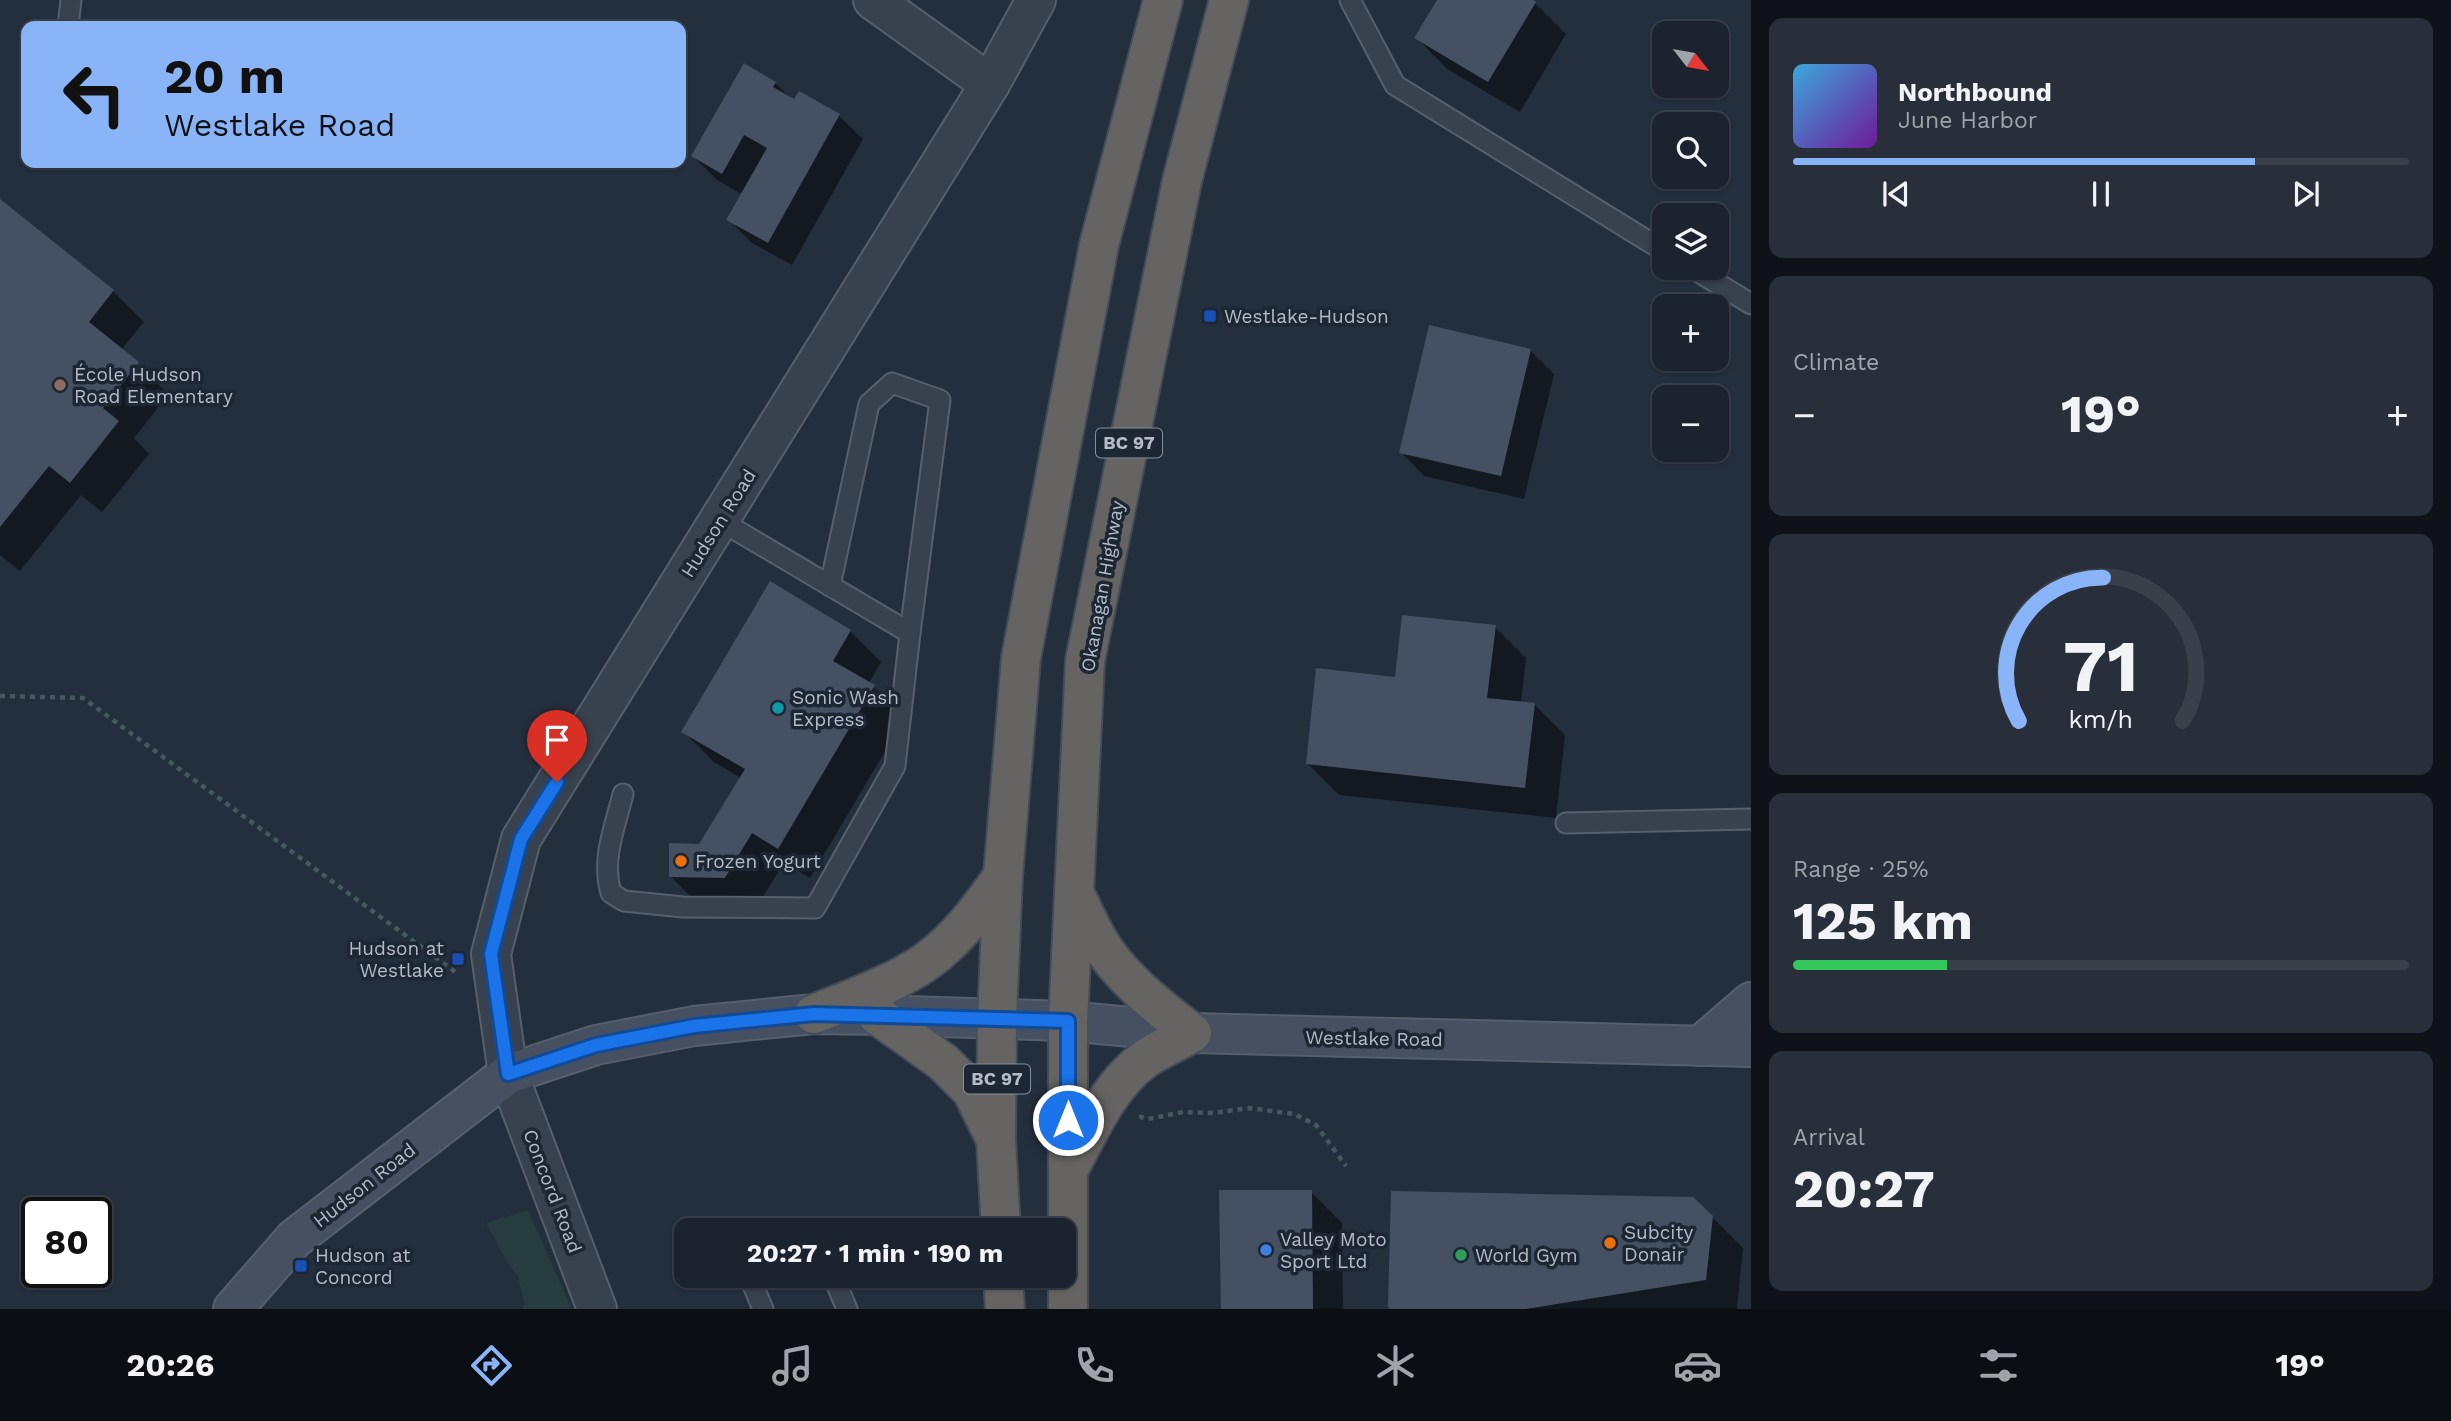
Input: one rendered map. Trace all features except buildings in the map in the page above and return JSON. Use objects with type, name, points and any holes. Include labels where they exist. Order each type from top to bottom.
[{"type":"highway","name":"BC 97","points":[[1000,1218],[996,1140],[997,1018],[1003,876],[1021,658],[1099,245],[1163,0]]},
{"type":"highway","name":"Okanagan Highway","points":[[1069,1309],[1068,1021],[1085,661],[1182,181],[1229,0]]},
{"type":"highway","points":[[814,1014],[927,961],[968,924],[1003,876]]},
{"type":"highway","points":[[1068,1170],[1098,1115],[1120,1083],[1144,1059],[1192,1033],[1127,976],[1099,942],[1075,894]]},
{"type":"highway","points":[[877,1015],[943,1062],[972,1091],[996,1140]]},
{"type":"highway","points":[[1004,1288],[1005,1309]]},
{"type":"main road","points":[[1700,1046],[1751,1002]]},
{"type":"main road","name":"Hudson Road","points":[[233,1309],[294,1239],[508,1074],[596,1045],[694,1026],[814,1014],[997,1018]]},
{"type":"main road","name":"Westlake Road","points":[[997,1018],[1068,1021],[1192,1033],[1751,1047]]},
{"type":"street","points":[[873,0],[990,84]]},
{"type":"street","name":"Hudson Road","points":[[508,1074],[491,954],[521,839],[990,84],[1036,0]]},
{"type":"street","name":"Concord Road","points":[[508,1074],[597,1309]]},
{"type":"lane","points":[[69,21],[71,0]]},
{"type":"lane","points":[[1350,0],[1395,85],[1652,244]]},
{"type":"lane","points":[[1712,280],[1751,304]]},
{"type":"lane","points":[[623,794],[605,874],[611,892],[624,901],[683,907],[815,908],[895,766],[940,400],[892,383],[869,404],[830,586]]},
{"type":"lane","points":[[719,520],[911,633]]},
{"type":"lane","points":[[1566,823],[1751,818]]},
{"type":"lane","points":[[754,1288],[763,1309]]},
{"type":"lane","points":[[838,1288],[847,1309]]},
{"type":"path","points":[[0,695],[83,698],[458,974]]},
{"type":"path","points":[[1145,1109],[1141,1117],[1148,1119],[1183,1112],[1213,1113],[1249,1108],[1294,1114],[1315,1125],[1346,1167]]},
{"type":"green space","points":[[528,1210],[572,1309],[523,1309],[518,1276],[508,1264],[486,1223]]},
{"type":"place","name":"Westlake-Hudson","points":[[1210,316]]},
{"type":"place","name":"École Hudson Road Elementary","points":[[60,385]]},
{"type":"place","name":"Sonic Wash Express","points":[[778,708]]},
{"type":"place","name":"Frozen Yogurt","points":[[681,861]]},
{"type":"place","name":"Hudson at Westlake","points":[[458,959]]},
{"type":"place","name":"Subcity Donair","points":[[1610,1243]]},
{"type":"place","name":"Valley Moto Sport Ltd","points":[[1266,1250]]},
{"type":"place","name":"World Gym","points":[[1461,1255]]},
{"type":"place","name":"Hudson at Concord","points":[[301,1266]]},
{"type":"route","points":[[557,782],[521,839],[491,954],[508,1074],[596,1045],[694,1026],[814,1014],[1068,1021],[1068,1120]]}]
